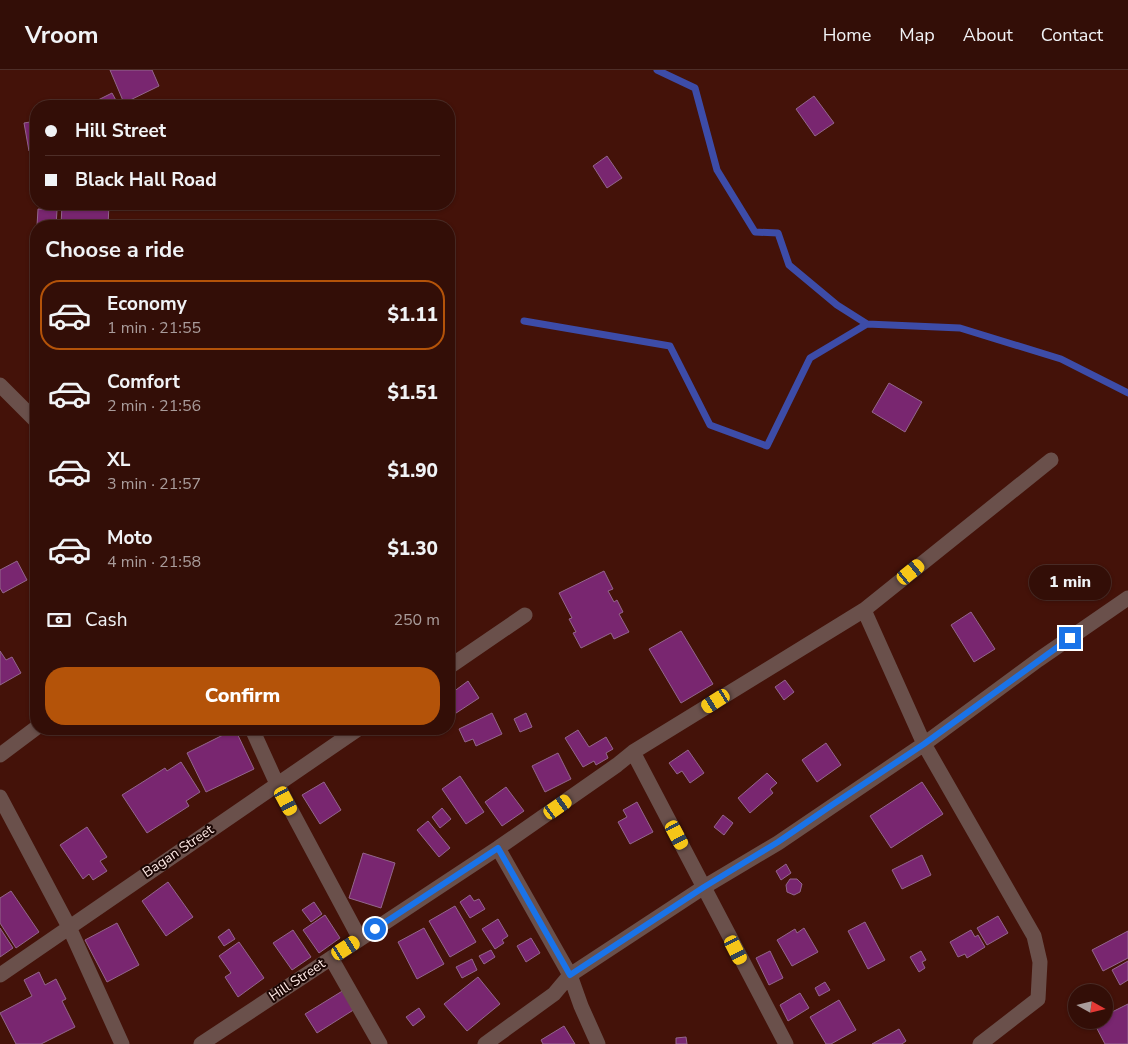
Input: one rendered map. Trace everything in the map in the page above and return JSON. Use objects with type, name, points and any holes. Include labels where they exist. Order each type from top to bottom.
[{"type":"street","points":[[0,385],[30,415]]},
{"type":"street","name":"Hill Street","points":[[201,1044],[498,848],[617,766],[634,752],[864,610],[1051,460]]},
{"type":"street","points":[[485,1044],[554,994],[570,975],[704,887],[778,842],[924,744],[1128,598]]},
{"type":"street","points":[[864,610],[924,744],[1034,936],[1040,962],[1038,999],[980,1044]]},
{"type":"street","points":[[455,663],[525,615]]},
{"type":"street","points":[[0,755],[30,732]]},
{"type":"street","points":[[255,735],[277,784],[360,939]]},
{"type":"street","name":"Bagan Street","points":[[0,975],[349,735]]},
{"type":"street","points":[[634,752],[786,1044]]},
{"type":"street","points":[[0,798],[69,926],[122,1044]]},
{"type":"street","points":[[498,848],[570,975],[598,1044]]},
{"type":"street","points":[[331,958],[380,1044]]},
{"type":"building","points":[[110,70],[152,70],[159,86],[130,100],[123,100]]},
{"type":"building","points":[[112,93],[116,100],[98,100]]},
{"type":"building","points":[[814,96],[834,123],[815,136],[796,109]]},
{"type":"building","points":[[30,122],[30,151],[29,151],[24,123]]},
{"type":"building","points":[[607,156],[622,178],[607,188],[593,166]]},
{"type":"building","points":[[38,210],[57,210],[56,220],[37,220]]},
{"type":"building","points":[[62,210],[109,210],[108,220],[61,220]]},
{"type":"building","points":[[889,383],[922,402],[905,432],[872,412]]},
{"type":"building","points":[[17,561],[27,580],[3,593],[0,588],[0,570]]},
{"type":"building","points":[[604,571],[613,589],[608,591],[614,602],[617,600],[623,612],[619,614],[629,632],[614,639],[611,633],[581,648],[573,633],[576,632],[569,619],[572,618],[559,593]]},
{"type":"building","points":[[971,612],[995,649],[974,662],[951,625]]},
{"type":"building","points":[[681,631],[713,684],[681,703],[649,649]]},
{"type":"building","points":[[0,651],[6,660],[12,657],[21,673],[0,685]]},
{"type":"building","points":[[785,680],[794,692],[784,700],[775,687]]},
{"type":"building","points":[[468,681],[479,698],[455,714],[455,691]]},
{"type":"building","points":[[492,713],[502,734],[476,746],[473,739],[465,742],[459,729]]},
{"type":"building","points":[[526,713],[532,727],[520,732],[514,719]]},
{"type":"building","points":[[578,730],[589,747],[606,737],[613,749],[606,753],[608,758],[596,765],[594,761],[583,767],[565,738]]},
{"type":"building","points":[[223,735],[238,735],[254,769],[206,792],[187,753]]},
{"type":"building","points":[[826,743],[841,765],[817,782],[802,760]]},
{"type":"building","points":[[688,750],[704,773],[690,783],[682,771],[677,774],[669,763]]},
{"type":"building","points":[[558,753],[571,779],[545,792],[532,766]]},
{"type":"building","points":[[181,762],[200,792],[186,801],[189,806],[147,833],[122,795],[165,768],[167,771]]},
{"type":"building","points":[[767,773],[777,783],[770,789],[773,793],[750,813],[738,798]]},
{"type":"building","points":[[460,776],[484,812],[466,824],[442,789]]},
{"type":"building","points":[[324,782],[341,810],[320,824],[302,795]]},
{"type":"building","points":[[922,782],[943,814],[891,848],[870,816]]},
{"type":"building","points":[[506,787],[524,811],[502,826],[485,802]]},
{"type":"building","points":[[637,802],[653,832],[630,844],[618,822],[627,817],[623,810]]},
{"type":"building","points":[[442,808],[451,819],[440,828],[432,817]]},
{"type":"building","points":[[723,815],[733,823],[724,835],[714,827]]},
{"type":"building","points":[[428,821],[450,848],[439,857],[417,830]]},
{"type":"building","points":[[87,827],[107,857],[100,861],[107,871],[93,880],[89,874],[83,879],[60,845]]},
{"type":"building","points":[[363,853],[395,863],[381,908],[349,898]]},
{"type":"building","points":[[922,855],[931,875],[902,889],[892,870]]},
{"type":"building","points":[[786,864],[791,873],[781,880],[776,871]]},
{"type":"building","points":[[790,879],[797,879],[802,884],[800,892],[794,895],[787,892],[786,885]]},
{"type":"building","points":[[168,882],[193,917],[166,936],[142,901]]},
{"type":"building","points":[[11,891],[39,932],[16,948],[0,923],[0,898]]},
{"type":"building","points":[[470,895],[474,901],[479,899],[485,909],[470,918],[460,902]]},
{"type":"building","points":[[314,902],[322,914],[311,922],[302,910]]},
{"type":"building","points":[[455,906],[476,942],[450,957],[429,921]]},
{"type":"building","points":[[325,915],[340,938],[319,953],[303,930]]},
{"type":"building","points":[[998,916],[1008,933],[987,945],[977,928]]},
{"type":"building","points":[[498,919],[508,936],[502,940],[504,943],[495,949],[482,929]]},
{"type":"building","points":[[865,922],[885,960],[868,969],[848,931]]},
{"type":"building","points":[[117,923],[139,965],[107,982],[85,940]]},
{"type":"building","points":[[0,928],[13,948],[0,957]]},
{"type":"building","points":[[424,928],[444,964],[417,979],[398,942]]},
{"type":"building","points":[[804,928],[818,952],[792,966],[777,940],[795,929],[797,933]]},
{"type":"building","points":[[229,929],[235,939],[224,946],[218,937]]},
{"type":"building","points":[[293,930],[311,957],[292,970],[273,943]]},
{"type":"building","points":[[971,930],[975,937],[978,935],[985,947],[967,958],[965,954],[958,957],[950,942]]},
{"type":"building","points":[[1128,931],[1128,958],[1103,971],[1092,950]]},
{"type":"building","points":[[531,938],[540,953],[526,962],[517,946]]},
{"type":"building","points":[[239,942],[264,978],[238,997],[225,977],[231,973],[219,956]]},
{"type":"building","points":[[491,950],[495,957],[484,964],[479,956]]},
{"type":"building","points":[[770,951],[783,978],[769,985],[756,958]]},
{"type":"building","points":[[921,951],[926,960],[922,962],[925,968],[919,972],[910,957]]},
{"type":"building","points":[[472,959],[477,970],[462,978],[456,967]]},
{"type":"building","points":[[1128,961],[1128,980],[1120,985],[1112,970]]},
{"type":"building","points":[[39,972],[45,985],[56,979],[66,999],[62,1001],[75,1027],[41,1044],[16,1044],[0,1013],[32,996],[24,980]]},
{"type":"building","points":[[478,977],[500,1004],[467,1031],[444,1004]]},
{"type":"building","points":[[825,982],[830,990],[819,996],[815,988]]},
{"type":"building","points":[[344,990],[355,1009],[317,1033],[305,1014]]},
{"type":"building","points":[[800,993],[809,1008],[788,1021],[780,1005]]},
{"type":"building","points":[[839,1000],[856,1030],[831,1044],[826,1044],[810,1017]]},
{"type":"building","points":[[1128,1004],[1128,1044],[1105,1044],[1097,1029],[1113,1029],[1113,1012]]},
{"type":"building","points":[[419,1008],[425,1017],[413,1026],[406,1017]]},
{"type":"building","points":[[564,1026],[575,1044],[543,1044],[541,1040]]},
{"type":"building","points":[[899,1029],[906,1041],[902,1044],[872,1044]]},
{"type":"building","points":[[686,1037],[687,1044],[676,1044],[676,1038]]},
{"type":"waterway","points":[[657,70],[695,88],[717,170],[755,232],[778,233],[789,265],[837,305],[867,324]]},
{"type":"waterway","points":[[524,321],[670,346],[710,425],[767,446],[810,358],[867,324],[960,328],[1061,359],[1128,393]]},
{"type":"route","points":[[375,929],[498,848],[570,975],[704,887],[778,842],[924,744],[1070,638]]}]
